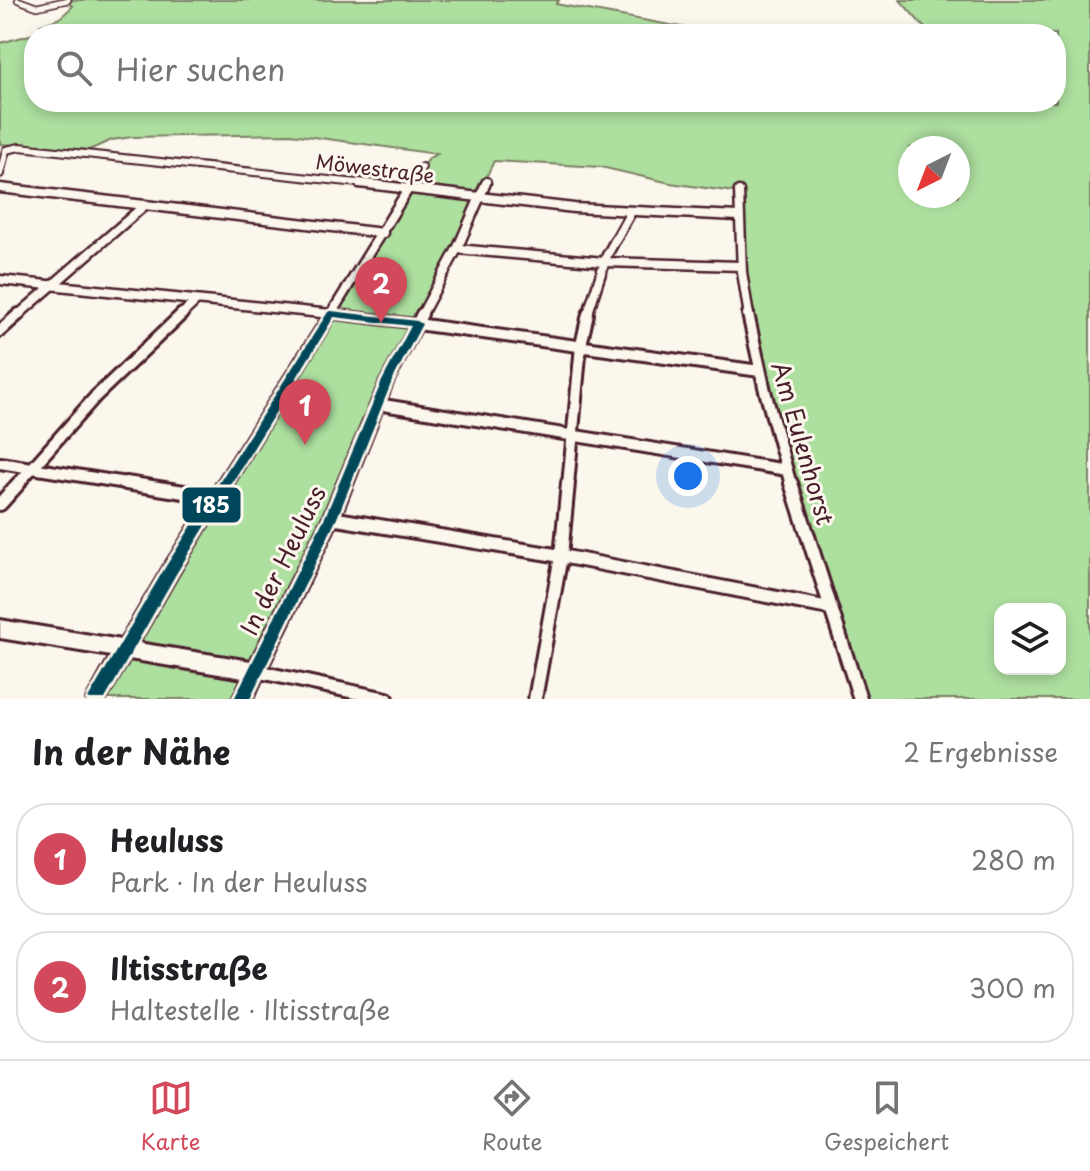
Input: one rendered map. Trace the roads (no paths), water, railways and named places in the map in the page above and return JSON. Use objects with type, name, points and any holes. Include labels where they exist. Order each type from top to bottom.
[{"type":"street","points":[[18,0],[28,6],[41,7],[68,0]]},
{"type":"street","name":"Möwestraße","points":[[0,174],[8,148],[206,164],[631,212],[738,216]]},
{"type":"street","points":[[96,699],[216,497],[422,167]]},
{"type":"street","name":"In der Heuluss","points":[[242,699],[331,518],[377,404],[457,249],[487,181]]},
{"type":"street","points":[[0,188],[383,233]]},
{"type":"street","name":"Am Eulenhorst","points":[[739,191],[740,266],[760,371],[829,608],[860,699]]},
{"type":"street","points":[[0,331],[145,205]]},
{"type":"street","points":[[535,699],[561,556],[581,345],[591,300],[605,262],[631,212]]},
{"type":"street","points":[[457,249],[605,262],[740,266]]},
{"type":"street","points":[[0,280],[417,324],[760,371]]},
{"type":"street","points":[[0,504],[96,396],[196,301]]},
{"type":"street","points":[[377,404],[787,470]]},
{"type":"street","points":[[0,463],[216,497]]},
{"type":"street","points":[[331,518],[561,556],[829,608]]},
{"type":"street","points":[[0,629],[255,671],[387,699]]},
{"type":"place","name":"Iltisstraße","points":[[381,323]]},
{"type":"place","name":"Heuluss","points":[[305,445]]}]
